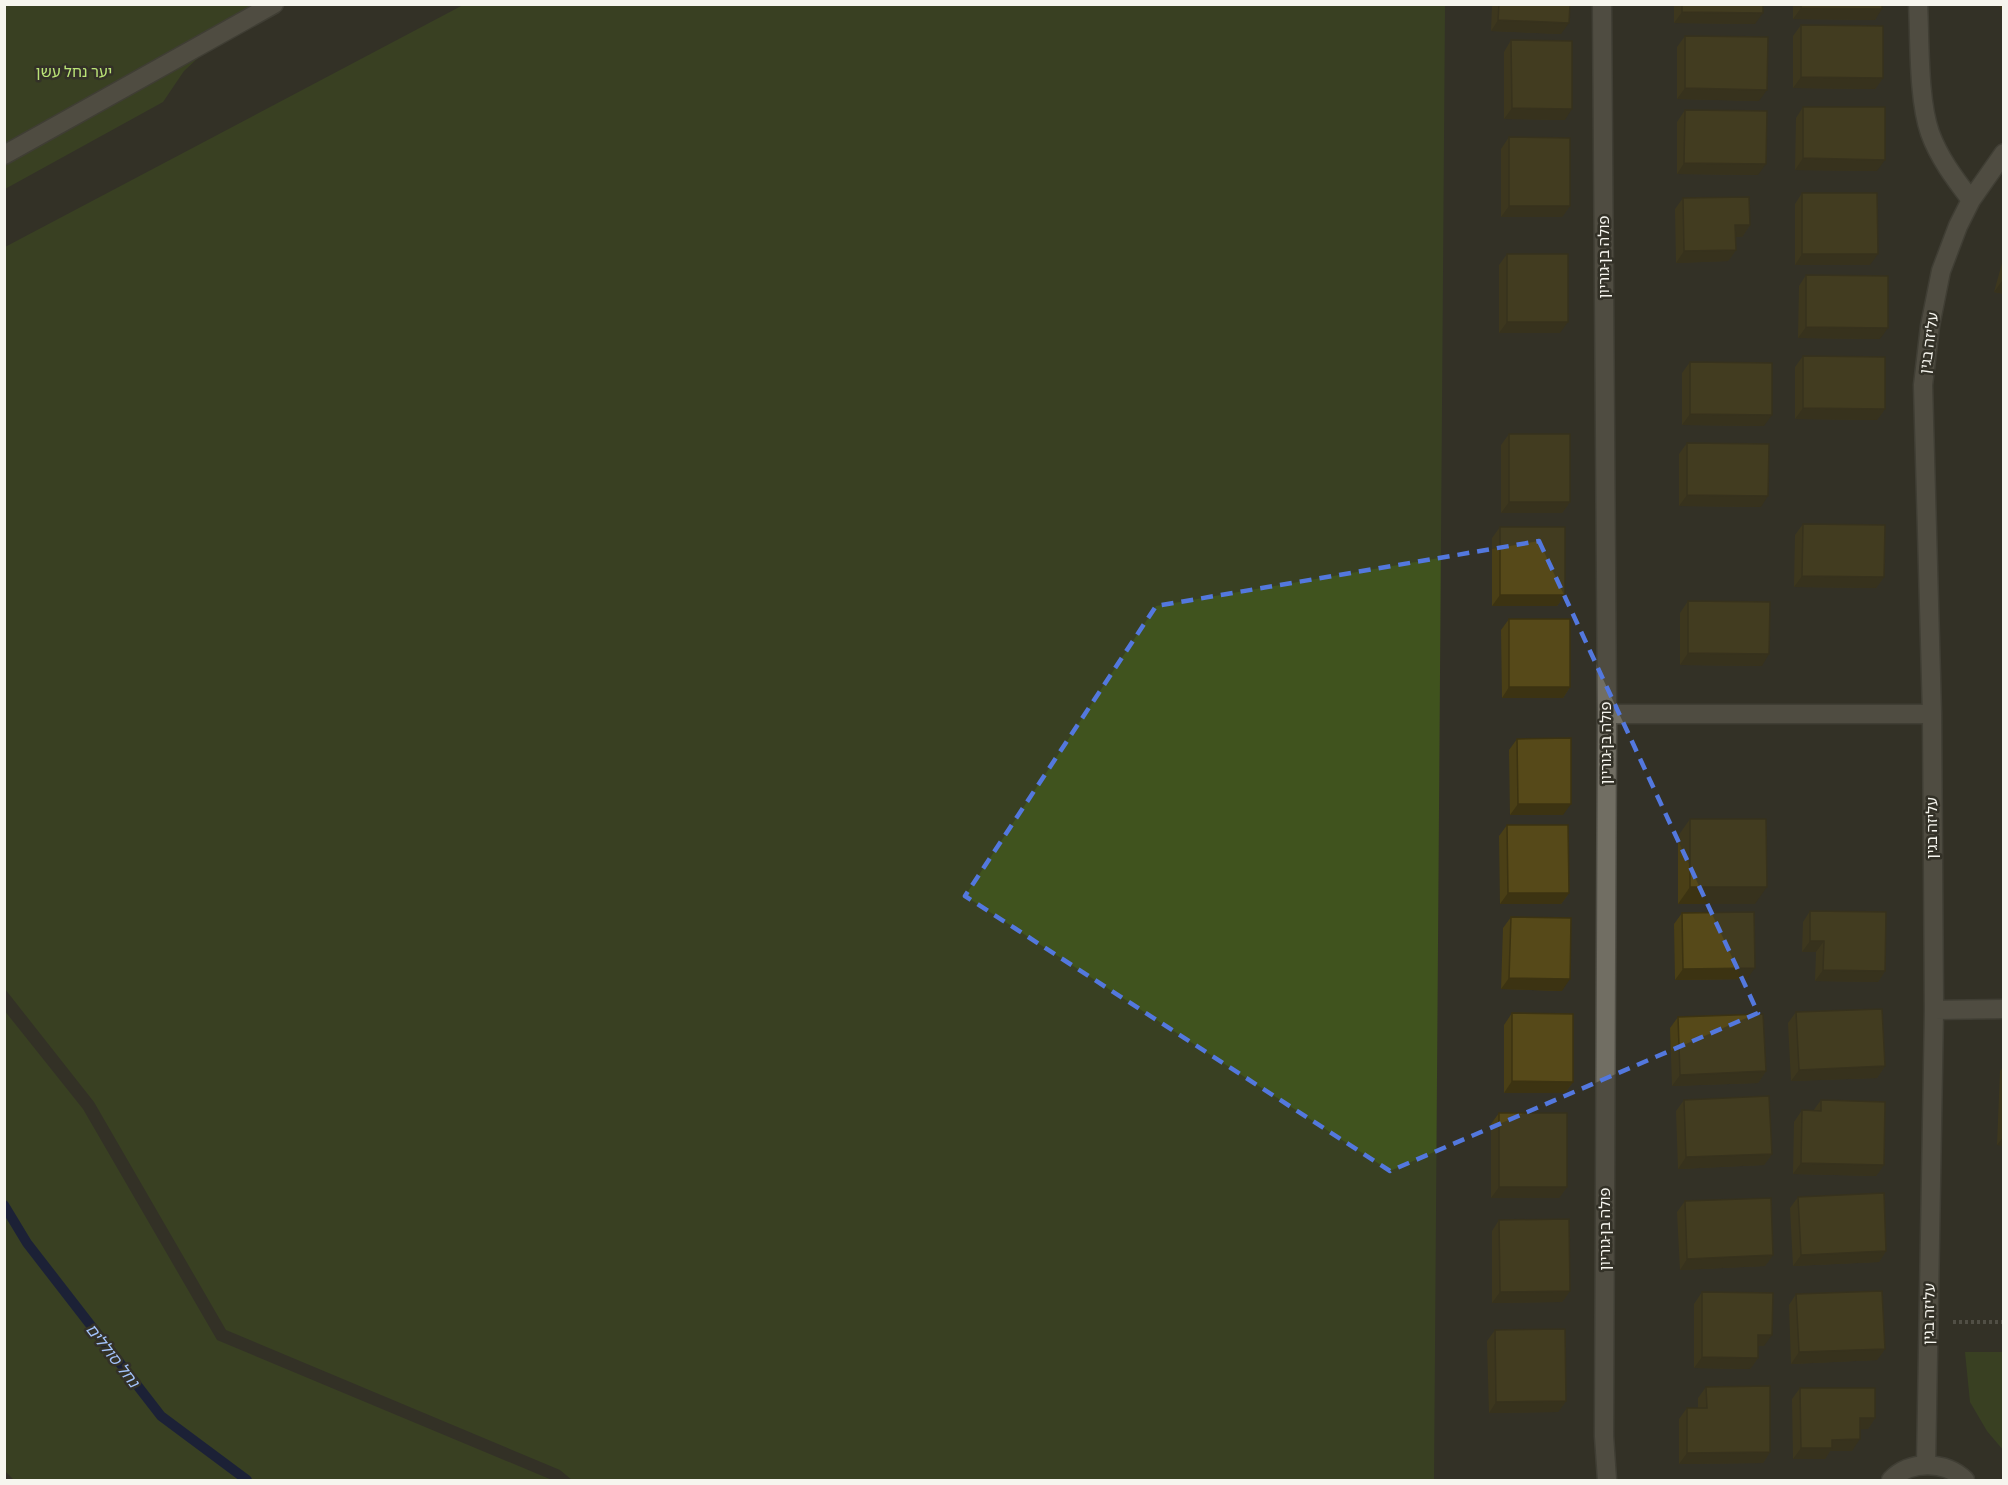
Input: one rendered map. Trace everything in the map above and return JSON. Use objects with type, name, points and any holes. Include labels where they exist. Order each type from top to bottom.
[{"type":"street","points":[[4,155],[274,4]]},
{"type":"street","name":"פולה בן-גוריון","points":[[1602,4],[1607,714],[1604,1436],[1607,1480]]},
{"type":"street","points":[[1918,4],[1922,92],[1929,132],[1946,166],[1971,200]]},
{"type":"street","name":"עליזה בגין","points":[[1926,1465],[1934,1010],[1932,714],[1923,385],[1930,326],[1941,271],[1958,226],[1971,200],[2004,153]]},
{"type":"street","points":[[1607,714],[1932,714]]},
{"type":"street","points":[[1934,1010],[2004,1010]]},
{"type":"street","points":[[1891,1480],[1912,1467],[1926,1465],[1945,1468],[1965,1480]]},
{"type":"path","points":[[1929,1322],[2004,1322]]},
{"type":"highlighted area","points":[[1539,541],[1758,1013],[1390,1171],[965,896],[1156,606]]},
{"type":"green space","points":[[465,4],[1445,5],[1434,1480],[572,1480],[560,1470],[226,1330],[94,1102],[5,989],[5,247]]},
{"type":"green space","name":"יער נחל עשן","points":[[5,5],[255,5],[184,71],[163,102],[5,189]]},
{"type":"green space","points":[[4,1010],[83,1109],[217,1340],[552,1480],[14,1480],[4,1470]]},
{"type":"green space","points":[[1965,1352],[2003,1352],[2003,1450],[1987,1431],[1970,1402]]},
{"type":"building","points":[[1499,4],[1570,4],[1569,23],[1498,20]]},
{"type":"building","points":[[1682,4],[1763,4],[1763,13],[1682,12]]},
{"type":"building","points":[[1801,4],[1882,4],[1882,9],[1801,8]]},
{"type":"building","points":[[1801,25],[1883,26],[1883,78],[1801,77]]},
{"type":"building","points":[[1685,36],[1768,37],[1767,90],[1685,88]]},
{"type":"building","points":[[1511,40],[1572,41],[1572,109],[1512,108]]},
{"type":"building","points":[[1803,107],[1885,107],[1885,160],[1803,158]]},
{"type":"building","points":[[1685,110],[1767,111],[1766,164],[1684,163]]},
{"type":"building","points":[[1509,137],[1570,138],[1570,206],[1509,206]]},
{"type":"building","points":[[1802,193],[1877,193],[1878,254],[1802,254]]},
{"type":"building","points":[[1749,197],[1750,225],[1735,225],[1736,250],[1684,251],[1683,198]]},
{"type":"building","points":[[1507,254],[1568,254],[1568,322],[1507,322]]},
{"type":"building","points":[[1806,275],[1888,276],[1888,328],[1806,327]]},
{"type":"building","points":[[1803,356],[1885,357],[1885,409],[1803,408]]},
{"type":"building","points":[[1690,362],[1772,363],[1772,415],[1690,414]]},
{"type":"building","points":[[1509,434],[1570,434],[1570,502],[1509,502]]},
{"type":"building","points":[[1687,443],[1769,444],[1768,496],[1687,495]]},
{"type":"building","points":[[1803,524],[1885,525],[1884,577],[1802,576]]},
{"type":"building","points":[[1500,527],[1565,527],[1565,595],[1500,595]]},
{"type":"building","points":[[1688,601],[1770,602],[1769,654],[1688,653]]},
{"type":"building","points":[[1509,619],[1570,619],[1570,687],[1509,687]]},
{"type":"building","points":[[1571,738],[1571,804],[1518,804],[1517,739]]},
{"type":"building","points":[[1690,819],[1766,819],[1767,887],[1690,887]]},
{"type":"building","points":[[1507,825],[1568,825],[1569,893],[1508,893]]},
{"type":"building","points":[[1810,911],[1886,912],[1885,971],[1823,970],[1824,941],[1810,941]]},
{"type":"building","points":[[1754,912],[1755,968],[1683,969],[1682,913]]},
{"type":"building","points":[[1511,917],[1571,918],[1570,979],[1509,978]]},
{"type":"building","points":[[1882,1009],[1885,1066],[1799,1070],[1796,1012]]},
{"type":"building","points":[[1512,1013],[1573,1014],[1573,1082],[1512,1081]]},
{"type":"building","points":[[1763,1014],[1766,1071],[1680,1075],[1678,1017]]},
{"type":"building","points":[[1769,1096],[1772,1154],[1686,1157],[1684,1100]]},
{"type":"building","points":[[1821,1100],[1885,1102],[1884,1165],[1801,1163],[1802,1110],[1821,1111]]},
{"type":"building","points":[[1499,1113],[1567,1113],[1567,1187],[1499,1187]]},
{"type":"building","points":[[1884,1193],[1886,1251],[1801,1255],[1798,1197]]},
{"type":"building","points":[[1771,1198],[1773,1255],[1687,1259],[1685,1201]]},
{"type":"building","points":[[1569,1219],[1570,1291],[1500,1292],[1499,1220]]},
{"type":"building","points":[[1882,1291],[1885,1349],[1799,1352],[1796,1294]]},
{"type":"building","points":[[1702,1292],[1773,1293],[1772,1335],[1758,1335],[1758,1358],[1702,1357]]},
{"type":"building","points":[[1565,1329],[1566,1401],[1496,1402],[1495,1330]]},
{"type":"building","points":[[1770,1386],[1770,1452],[1687,1453],[1687,1408],[1707,1408],[1706,1387]]},
{"type":"building","points":[[1800,1388],[1875,1388],[1875,1418],[1860,1418],[1860,1439],[1832,1440],[1832,1448],[1801,1448]]},
{"type":"waterway","name":"נחל סוללים","points":[[4,1205],[27,1243],[161,1416],[247,1480]]}]
